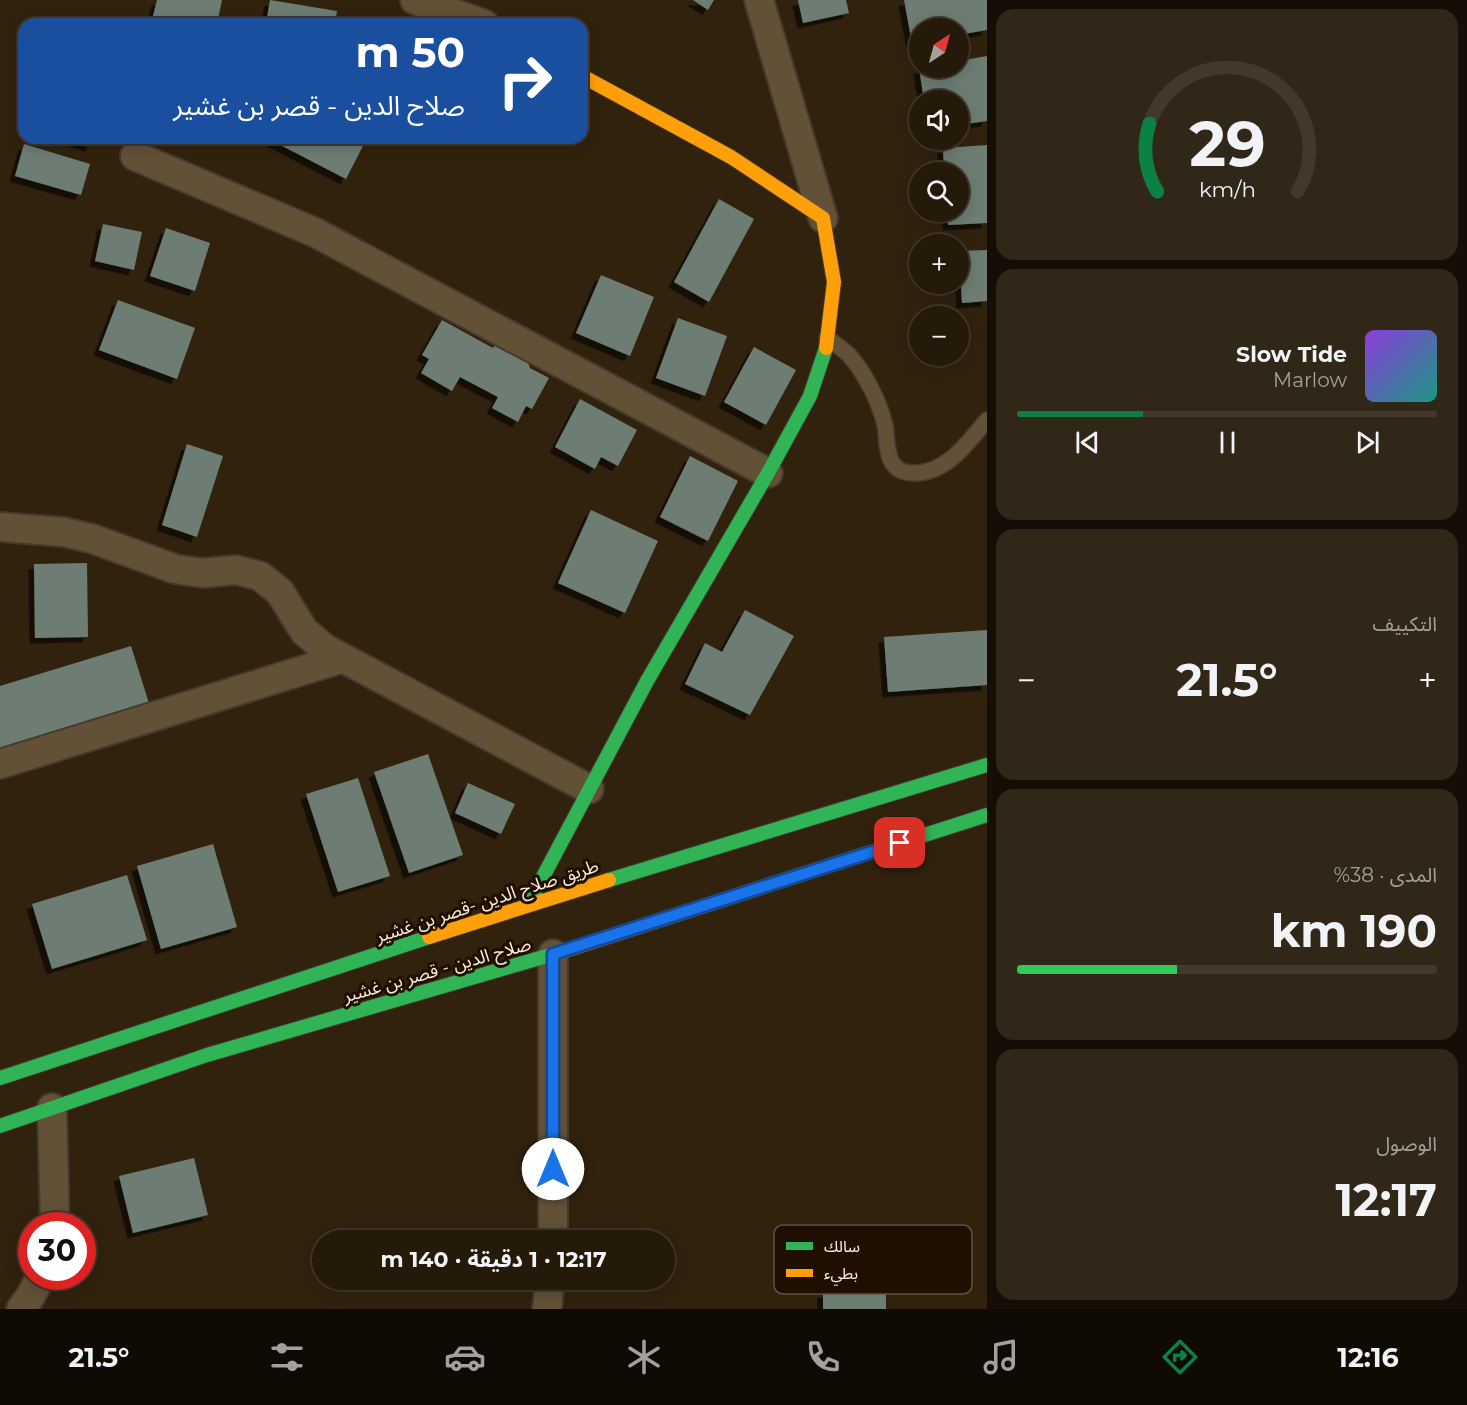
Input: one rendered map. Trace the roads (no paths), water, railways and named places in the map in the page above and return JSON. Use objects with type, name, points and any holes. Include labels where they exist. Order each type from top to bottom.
[{"type":"main road","points":[[528,905],[646,681],[810,396],[827,338],[834,282],[823,218],[731,157],[588,79]]},
{"type":"main road","name":"طريق صلاح الدين -قصر بن غشير","points":[[0,1078],[409,949],[528,905],[987,765]]},
{"type":"main road","name":"صلاح الدين - قصر بن غشير","points":[[0,1126],[207,1055],[420,989],[553,954],[987,815]]},
{"type":"street","points":[[759,0],[823,218]]},
{"type":"street","points":[[421,1],[468,18]]},
{"type":"street","points":[[135,156],[314,232],[768,472]]},
{"type":"street","points":[[0,528],[64,532],[93,539],[184,570],[202,573],[236,570],[260,576],[280,592],[304,632],[324,648],[590,789]]},
{"type":"street","points":[[0,764],[343,658]]},
{"type":"street","points":[[553,954],[553,1230]]},
{"type":"street","points":[[52,1108],[56,1212]]},
{"type":"street","points":[[21,1309],[34,1290]]},
{"type":"street","points":[[547,1309],[549,1290]]},
{"type":"lane","points":[[827,338],[849,355],[876,399],[884,423],[892,463],[898,470],[907,473],[923,473],[939,467],[953,456],[987,420]]}]
